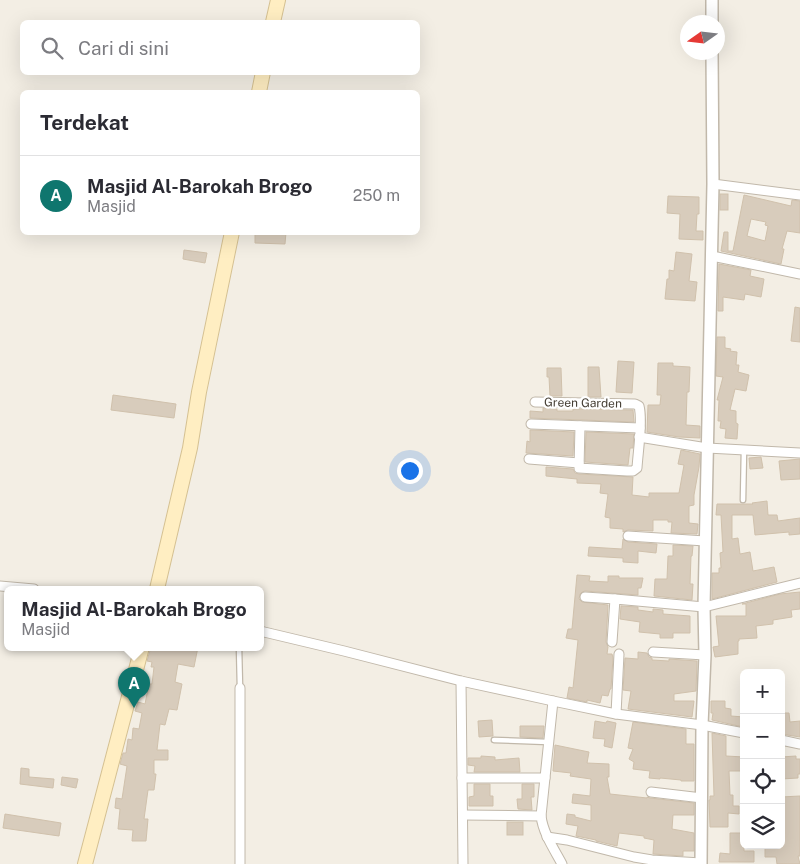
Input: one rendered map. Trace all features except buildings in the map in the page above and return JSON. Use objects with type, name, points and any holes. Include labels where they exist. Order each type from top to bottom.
[{"type":"main road","points":[[273,20],[278,0]]},
{"type":"main road","points":[[259,90],[262,75]]},
{"type":"main road","points":[[158,586],[190,448],[231,235]]},
{"type":"main road","points":[[84,864],[141,651]]},
{"type":"street","points":[[712,0],[712,15]]},
{"type":"street","points":[[547,836],[634,858],[701,863],[705,541],[713,184],[712,60]]},
{"type":"street","points":[[713,184],[800,195]]},
{"type":"street","points":[[712,256],[800,273]]},
{"type":"street","name":"Green Garden","points":[[535,402],[635,404],[639,406],[640,433],[637,468],[633,471],[580,469],[580,426]]},
{"type":"street","name":"Green Garden","points":[[531,424],[580,426],[640,433],[707,448],[800,453]]},
{"type":"street","name":"Green Garden","points":[[529,459],[579,463]]},
{"type":"street","points":[[628,536],[705,541]]},
{"type":"street","points":[[585,597],[704,607],[800,583]]},
{"type":"street","points":[[612,642],[615,599]]},
{"type":"street","points":[[264,632],[461,681],[553,701],[616,714],[702,725],[740,732]]},
{"type":"street","points":[[653,652],[705,655]]},
{"type":"street","points":[[616,714],[619,654]]},
{"type":"street","points":[[461,681],[463,864]]},
{"type":"street","points":[[240,688],[240,864]]},
{"type":"street","points":[[553,701],[541,816],[547,836],[562,864]]},
{"type":"street","points":[[785,741],[800,744]]},
{"type":"street","points":[[462,778],[545,778]]},
{"type":"street","points":[[651,792],[702,798]]},
{"type":"street","points":[[463,815],[541,816]]},
{"type":"lane","points":[[743,500],[744,450]]},
{"type":"lane","points":[[240,651],[240,688]]},
{"type":"lane","points":[[494,740],[548,742]]},
{"type":"place","name":"Masjid Al-Barokah Brogo","points":[[134,708]]}]
